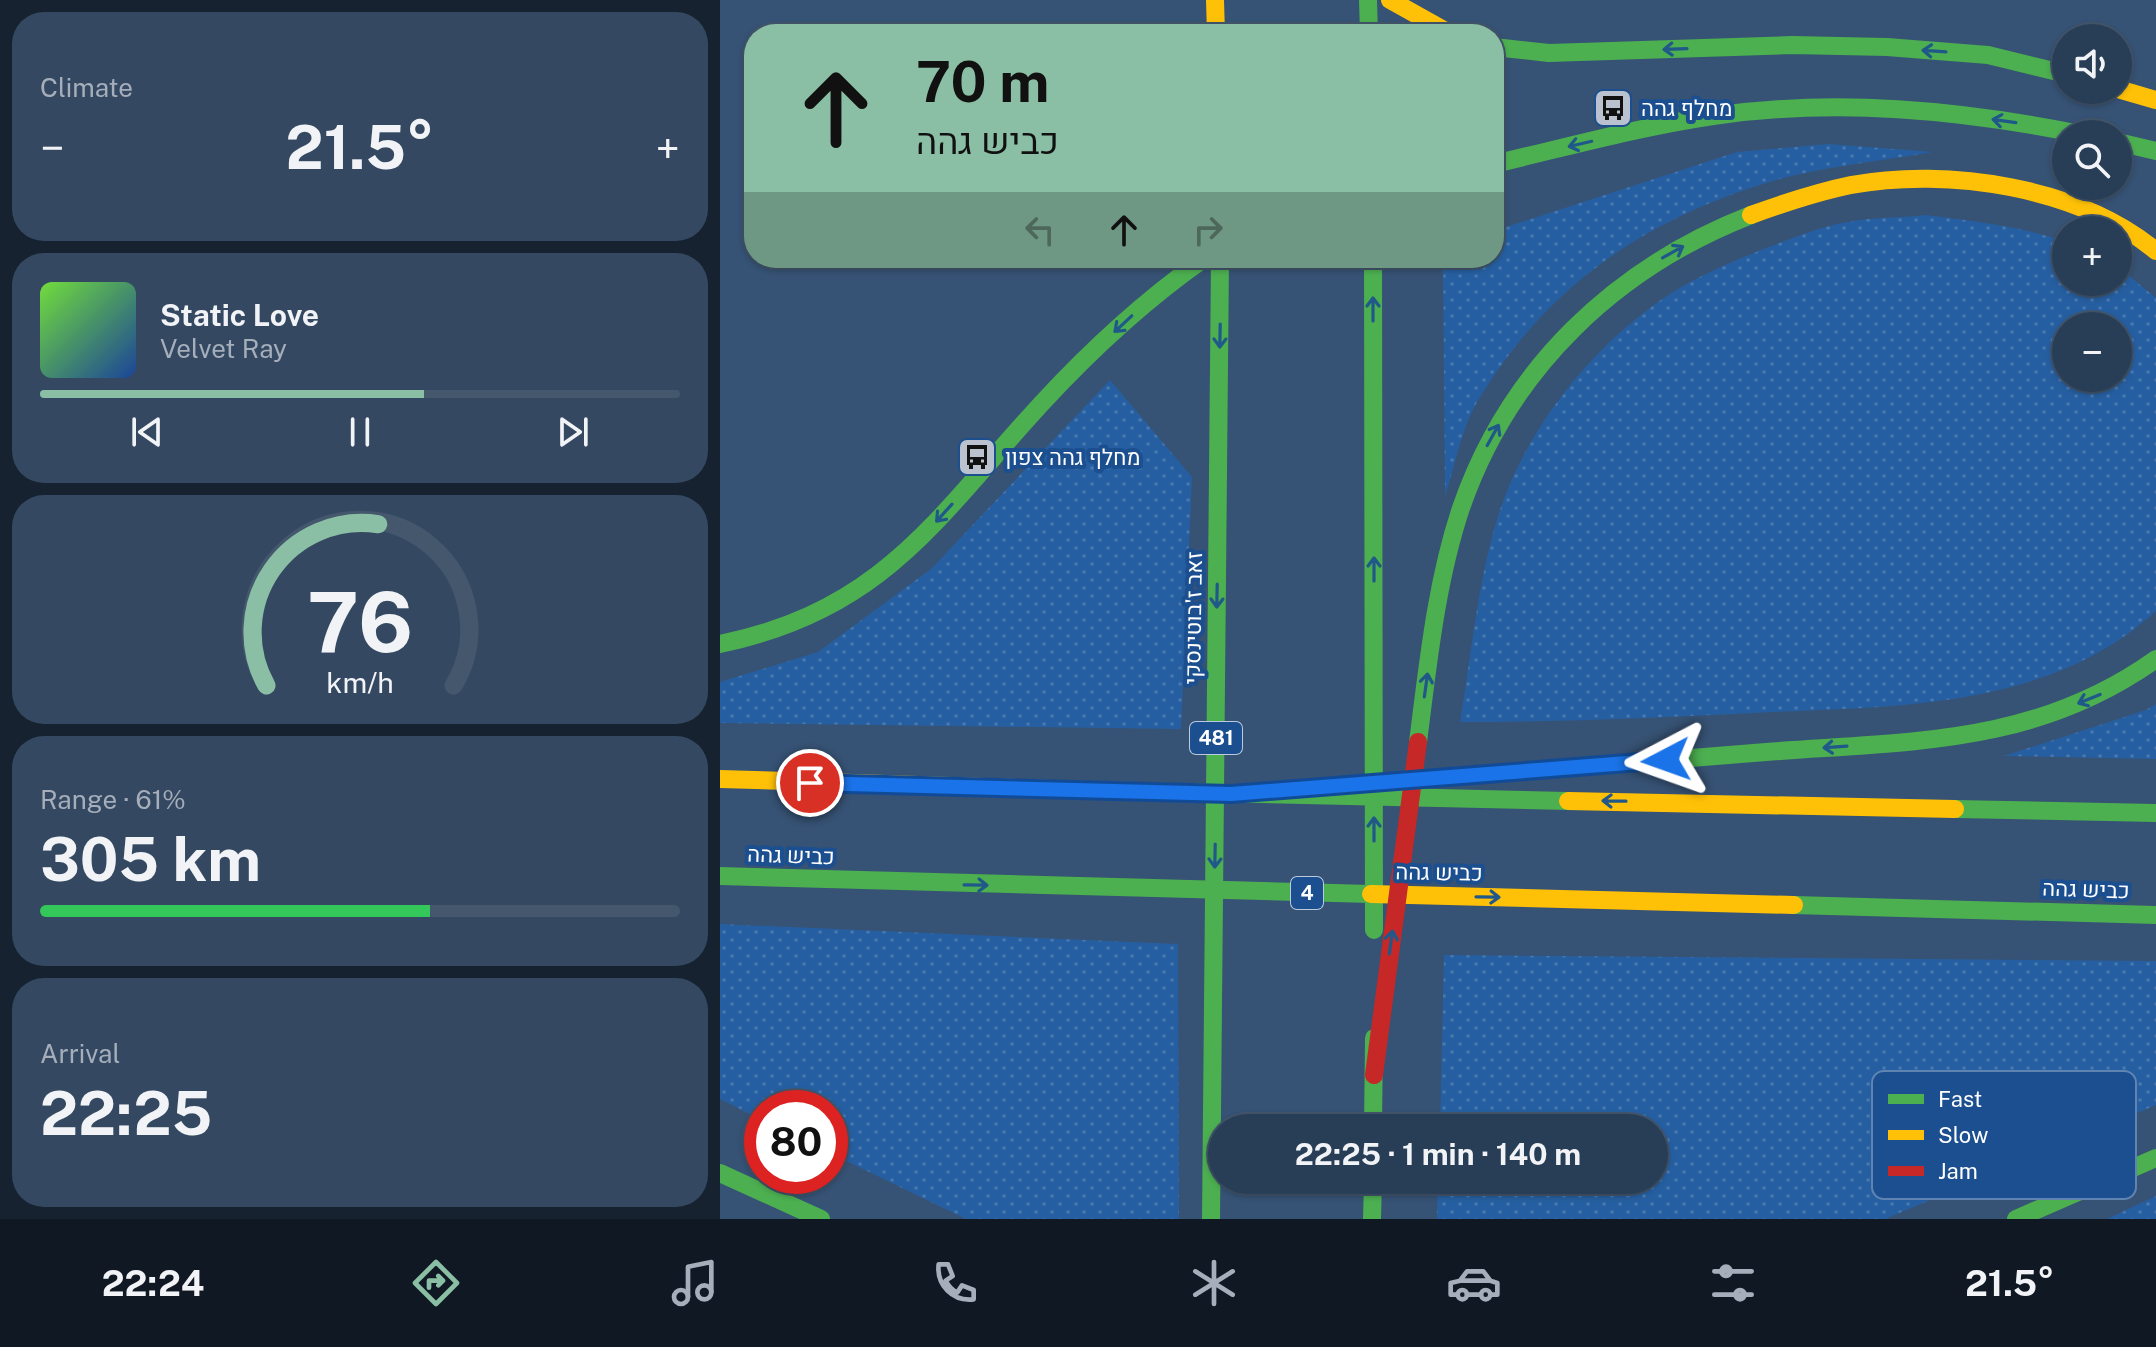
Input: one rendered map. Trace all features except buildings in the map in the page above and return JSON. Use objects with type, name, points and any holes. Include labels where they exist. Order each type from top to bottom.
[{"type":"main road","points":[[1215,0],[1216,24]]},
{"type":"main road","points":[[1368,0],[1369,24]]},
{"type":"main road","points":[[1390,0],[1433,24]]},
{"type":"main road","points":[[1504,48],[1549,53],[1792,45],[1887,47],[1988,55],[2052,71]]},
{"type":"main road","points":[[2132,93],[2156,100]]},
{"type":"main road","points":[[1504,162],[1666,124],[1755,113],[1839,109],[1951,114],[2052,130]]},
{"type":"main road","points":[[2132,145],[2156,151]]},
{"type":"main road","points":[[1374,1075],[1427,676],[1440,594],[1461,508],[1491,436],[1532,375],[1577,325],[1637,272],[1709,232],[1781,203],[1840,186],[1927,179],[1992,186],[2062,202],[2121,224],[2156,251]]},
{"type":"main road","points":[[720,644],[807,618],[860,590],[932,526],[1031,415],[1122,324],[1170,281],[1190,268]]},
{"type":"main road","name":"זאב ז'בוטינסקי","points":[[1211,1219],[1220,268]]},
{"type":"main road","points":[[1373,268],[1373,1114]]},
{"type":"main road","points":[[1479,775],[1985,731],[2051,715],[2102,695],[2156,659]]},
{"type":"main road","points":[[720,779],[1231,794],[2156,813]]},
{"type":"main road","points":[[1231,794],[1433,779]]},
{"type":"main road","name":"כביש גהה","points":[[720,876],[2156,915]]},
{"type":"main road","points":[[2136,1167],[2156,1158]]},
{"type":"main road","points":[[720,1173],[821,1219]]},
{"type":"main road","points":[[1372,1219],[1373,1194]]},
{"type":"main road","points":[[2016,1219],[2062,1199]]},
{"type":"shaded area","points":[[1829,144],[1933,152],[1814,171],[1730,195],[1644,235],[1606,260],[1537,321],[1506,358],[1473,410],[1445,496],[1443,268],[1504,268],[1504,228],[1737,152]]},
{"type":"shaded area","points":[[1926,215],[2032,232],[2052,238],[2052,296],[2132,296],[2132,278],[2156,298],[2156,611],[2113,644],[2066,668],[2017,685],[1966,697],[1860,708],[1460,722],[1481,586],[1501,507],[1528,448],[1564,393],[1632,322],[1683,286],[1786,240],[1857,220]]},
{"type":"shaded area","points":[[1110,380],[1192,477],[1181,729],[720,723],[720,682],[818,652],[931,569]]},
{"type":"shaded area","points":[[2156,704],[2156,759],[2004,756],[2146,710]]},
{"type":"shaded area","points":[[720,924],[1178,944],[1179,1219],[966,1219],[848,1162],[848,1090],[744,1090],[744,1111],[720,1099]]},
{"type":"shaded area","points":[[1444,955],[2156,961],[2156,1105],[2136,1113],[2136,1071],[1872,1071],[1872,1199],[1933,1199],[1885,1219],[1437,1219],[1438,1194],[1668,1194],[1668,1114],[1440,1114]]},
{"type":"shaded area","points":[[2156,1196],[2156,1219],[2107,1219]]},
{"type":"traffic: fast","points":[[1368,0],[1369,24]]},
{"type":"traffic: fast","points":[[1504,48],[1549,53],[1792,45],[1887,47],[1988,55],[2052,71]]},
{"type":"traffic: fast","points":[[1504,162],[1713,116],[1805,108],[1898,109],[2052,129]]},
{"type":"traffic: fast","points":[[2132,145],[2156,151]]},
{"type":"traffic: fast","points":[[1418,742],[1434,624],[1452,536],[1482,458],[1507,411],[1538,368],[1573,329],[1612,294],[1701,237],[1751,215]]},
{"type":"traffic: fast","points":[[720,644],[777,629],[825,608],[866,583],[903,554],[1080,363],[1140,308],[1192,268]]},
{"type":"traffic: fast","points":[[1211,1219],[1220,268]]},
{"type":"traffic: fast","points":[[1373,268],[1374,930]]},
{"type":"traffic: fast","points":[[1492,774],[1920,741],[1969,734],[2017,724],[2064,709],[2110,688],[2156,659]]},
{"type":"traffic: fast","points":[[1086,790],[1568,801]]},
{"type":"traffic: fast","points":[[1955,809],[2156,813]]},
{"type":"traffic: fast","points":[[720,876],[1371,894]]},
{"type":"traffic: fast","points":[[1794,905],[2156,915]]},
{"type":"traffic: fast","points":[[1373,1114],[1374,1038]]},
{"type":"traffic: fast","points":[[2136,1167],[2156,1158]]},
{"type":"traffic: fast","points":[[720,1173],[821,1219]]},
{"type":"traffic: fast","points":[[1372,1219],[1373,1194]]},
{"type":"traffic: fast","points":[[2016,1219],[2062,1199]]},
{"type":"traffic: slow","points":[[1215,0],[1216,24]]},
{"type":"traffic: slow","points":[[1390,0],[1433,24]]},
{"type":"traffic: slow","points":[[2132,93],[2156,100]]},
{"type":"traffic: slow","points":[[1751,215],[1851,185],[1889,180],[1970,181],[2011,187],[2090,211],[2125,229],[2156,251]]},
{"type":"traffic: slow","points":[[720,779],[1086,790]]},
{"type":"traffic: slow","points":[[1568,801],[1955,809]]},
{"type":"traffic: slow","points":[[1371,894],[1794,905]]},
{"type":"traffic: jam","points":[[1374,1075],[1418,742]]},
{"type":"place","name":"מחלף גהה","points":[[1613,108]]},
{"type":"place","name":"מחלף גהה צפון","points":[[977,457]]},
{"type":"route","points":[[810,783],[1231,794],[1666,760]]}]
